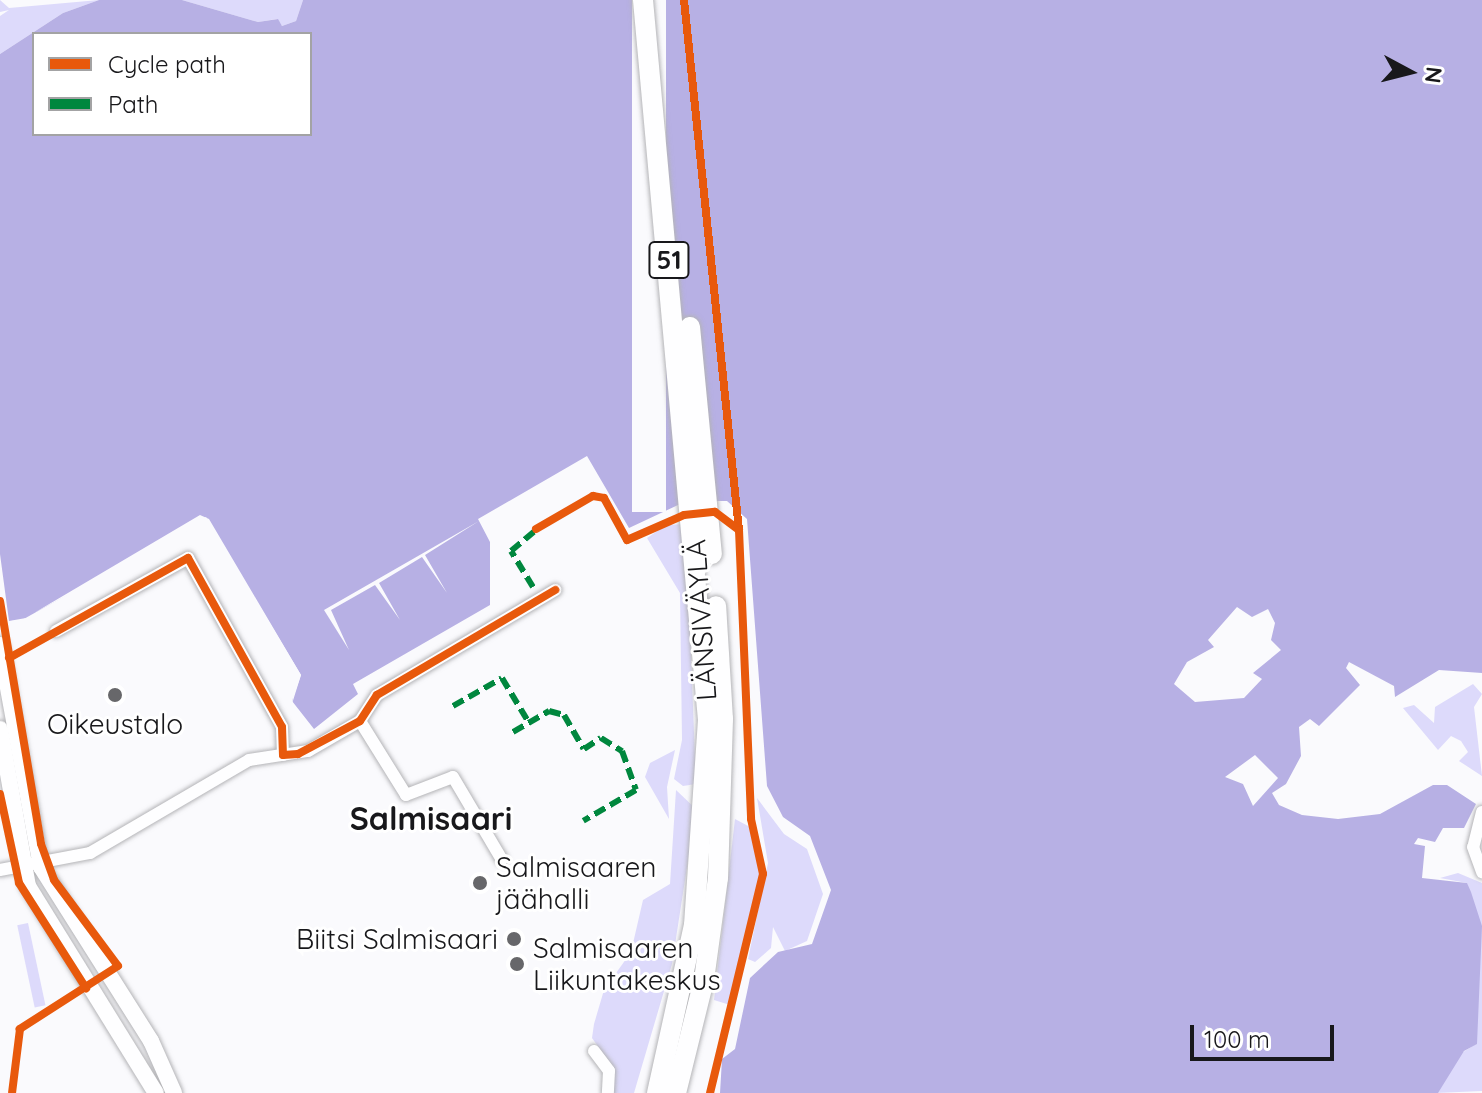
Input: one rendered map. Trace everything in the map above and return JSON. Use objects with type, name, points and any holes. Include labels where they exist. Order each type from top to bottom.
[{"type":"highway","name":"LÄNSIVÄYLÄ","points":[[643,0],[723,719],[721,836],[704,980],[676,1093]]},
{"type":"highway","name":"LÄNSIVÄYLÄ","points":[[657,0],[702,520],[707,775],[694,925],[657,1093]]},
{"type":"highway","points":[[643,1093],[673,1031]]},
{"type":"main road","points":[[0,645],[41,867],[151,1041],[174,1093]]},
{"type":"main road","points":[[0,729],[23,869],[156,1093]]},
{"type":"street","points":[[56,631],[178,558],[188,558],[282,727],[283,755]]},
{"type":"street","points":[[0,870],[41,867],[90,853],[249,760],[308,751],[360,721],[377,695],[555,590]]},
{"type":"street","points":[[360,721],[406,795],[453,777],[502,860]]},
{"type":"street","points":[[1482,812],[1473,847],[1482,872]]},
{"type":"street","points":[[594,1051],[609,1071],[608,1093]]},
{"type":"shaded area","points":[[0,0],[9,8],[99,0],[63,13],[0,54],[0,16],[9,10],[0,12]]},
{"type":"shaded area","points":[[99,0],[182,0],[258,22],[278,19],[282,26],[296,21],[303,0],[1482,0],[1482,673],[1439,670],[1395,697],[1394,686],[1349,662],[1346,668],[1360,685],[1319,726],[1310,719],[1299,727],[1301,756],[1286,784],[1272,793],[1279,805],[1302,815],[1338,819],[1380,814],[1433,785],[1447,785],[1476,804],[1464,828],[1443,828],[1435,842],[1418,838],[1414,844],[1425,846],[1422,878],[1467,883],[1482,926],[1477,1044],[1464,1051],[1438,1093],[720,1093],[722,1059],[735,1049],[750,978],[778,952],[812,944],[831,890],[810,836],[783,817],[767,786],[747,519],[727,501],[714,501],[678,505],[629,528],[587,456],[478,519],[490,542],[490,605],[353,684],[358,694],[314,729],[292,701],[301,675],[206,517],[22,620],[0,622],[0,54],[32,33],[32,136],[312,136],[312,32],[34,32],[63,13]],"holes":[[[1237,607],[1252,617],[1268,609],[1275,623],[1271,640],[1281,650],[1253,673],[1262,679],[1244,698],[1195,702],[1174,684],[1187,662],[1214,647],[1208,640]],[[1255,755],[1278,778],[1253,806],[1243,784],[1225,777]]]},
{"type":"shaded area","points":[[182,0],[303,0],[296,21],[282,26],[277,19],[258,22]]},
{"type":"shaded area","points":[[686,524],[696,784],[683,786],[674,779],[682,740],[680,593],[647,538],[666,525]]},
{"type":"shaded area","points":[[1473,684],[1482,694],[1474,707],[1482,776],[1459,761],[1468,752],[1461,741],[1451,736],[1438,750],[1403,708],[1414,705],[1434,723],[1435,707]]},
{"type":"shaded area","points":[[675,750],[667,787],[669,819],[645,777],[650,763]]},
{"type":"shaded area","points":[[676,790],[696,809],[672,964],[634,1093],[614,1093],[614,1069],[592,1038],[594,1024],[604,990],[631,952],[643,900],[670,884]]},
{"type":"shaded area","points":[[757,798],[784,834],[807,849],[823,894],[807,941],[785,951],[773,927],[771,948],[755,962],[748,959],[768,863]]},
{"type":"shaded area","points":[[735,819],[750,827],[761,869],[730,1005],[714,1000]]},
{"type":"shaded area","points":[[1458,873],[1482,883],[1482,1091],[1436,1093],[1439,1067],[1476,1044],[1467,883],[1440,878]]},
{"type":"shaded area","points":[[28,923],[45,1005],[35,1007],[17,925]]},
{"type":"pier","points":[[632,0],[666,0],[666,512],[632,512]]},
{"type":"pier","points":[[200,515],[209,519],[301,675],[291,707],[297,676],[205,522],[34,613]]},
{"type":"pier","points":[[479,521],[425,555],[447,593],[422,557],[379,583],[400,620],[375,585],[331,610],[349,650],[324,610]]},
{"type":"pier","points":[[0,554],[9,621],[26,618],[23,624],[0,626]]},
{"type":"marked path","points":[[533,587],[511,551],[542,525]]},
{"type":"marked path","points":[[453,706],[502,678],[529,723]]},
{"type":"marked path","points":[[513,732],[549,711],[564,715],[584,749],[601,738],[622,751],[636,790],[583,821]]},
{"type":"cycle path","points":[[684,0],[739,530]]},
{"type":"cycle path","points":[[536,529],[593,496],[604,498],[627,540],[684,515],[715,512],[739,530],[751,819],[763,874],[710,1093]]},
{"type":"cycle path","points":[[9,658],[188,558],[282,727],[283,755],[298,754],[360,721],[377,695],[555,590]]},
{"type":"cycle path","points":[[0,601],[41,844],[54,880],[118,966],[20,1029],[12,1093]]},
{"type":"cycle path","points":[[0,794],[19,883],[86,988]]},
{"type":"place","name":"Oikeustalo","points":[[115,695]]},
{"type":"place","name":"Salmisaaren jäähalli","points":[[480,883]]},
{"type":"place","name":"Biitsi Salmisaari","points":[[514,939]]},
{"type":"place","name":"Salmisaaren Liikuntakeskus","points":[[517,964]]},
{"type":"district","name":"Salmisaari","points":[[431,818]]}]
